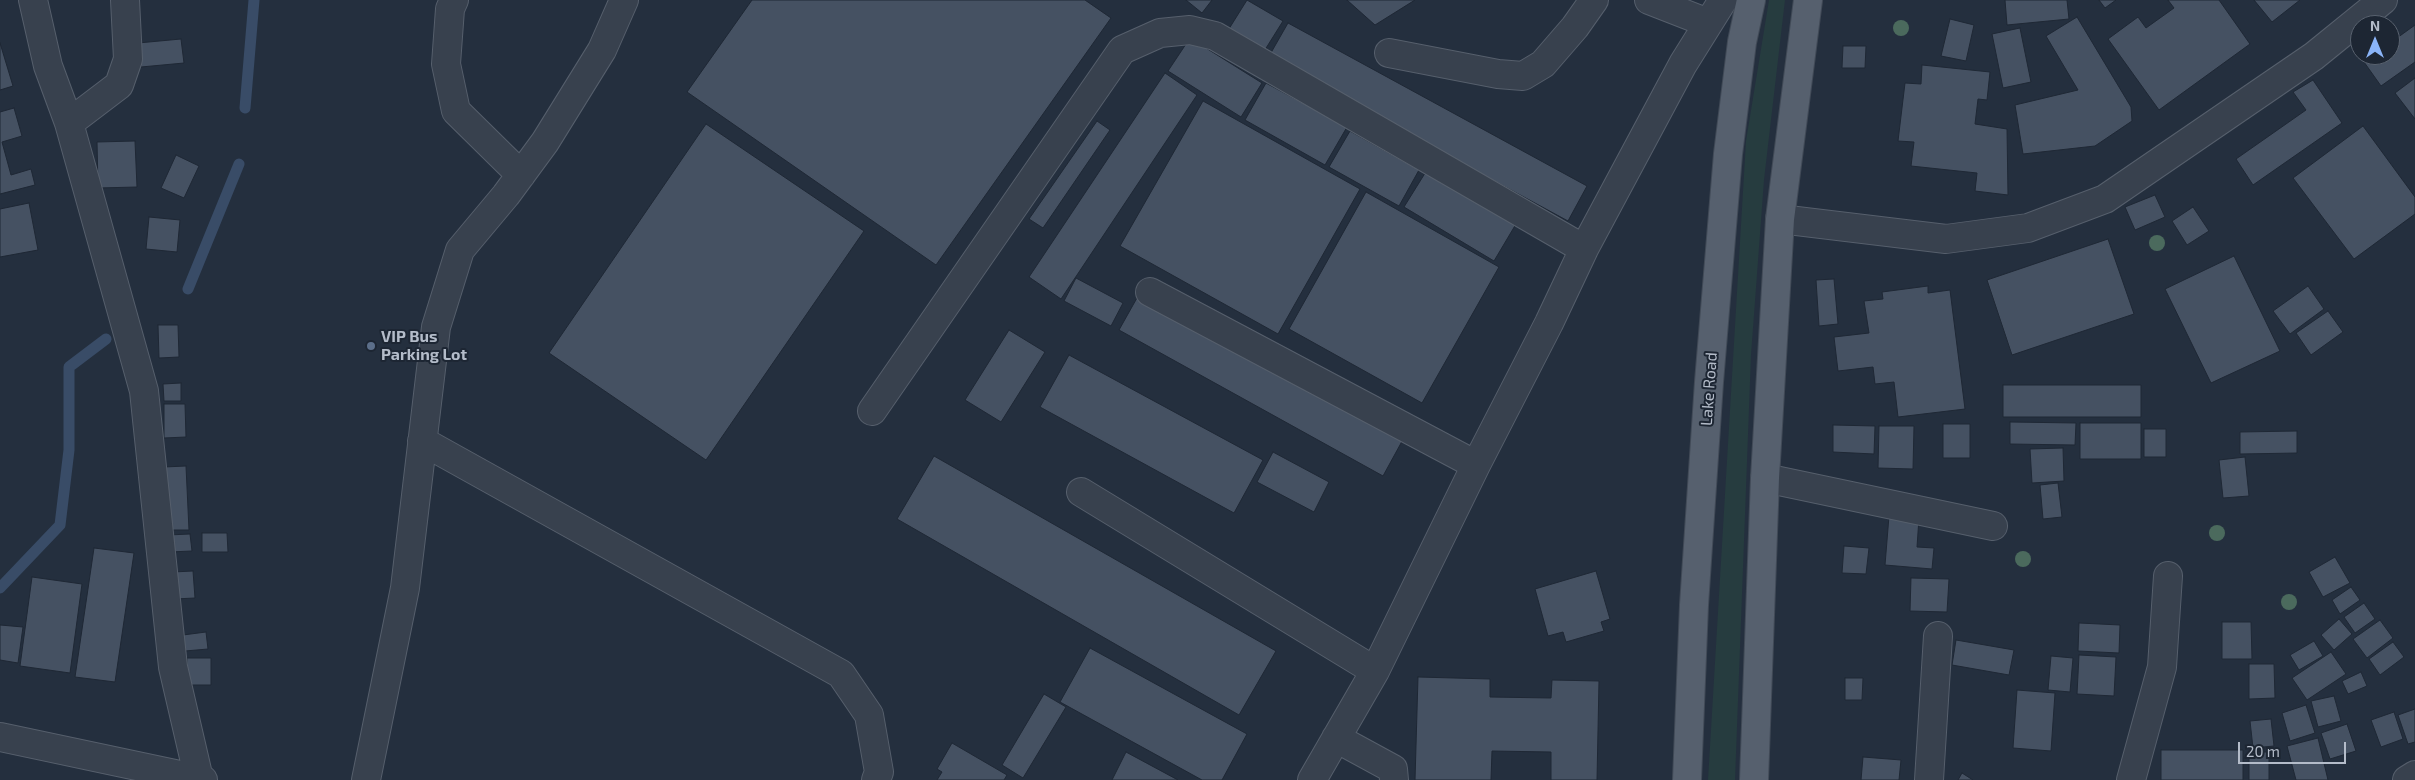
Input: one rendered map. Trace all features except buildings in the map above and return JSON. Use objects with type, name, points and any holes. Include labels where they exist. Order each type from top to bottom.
[{"type":"main road","name":"Lake Road","points":[[1687,780],[1694,605],[1709,382],[1728,154],[1742,42],[1752,0]]},
{"type":"main road","points":[[1754,780],[1765,478],[1780,219],[1808,0]]},
{"type":"street","points":[[0,737],[201,780],[173,667],[144,391],[69,123],[48,66],[33,0]]},
{"type":"street","points":[[69,123],[119,85],[128,59],[125,0]]},
{"type":"street","points":[[454,0],[450,9],[446,64],[456,111],[521,175]]},
{"type":"street","points":[[366,780],[404,588],[436,327],[460,250],[521,175],[545,142],[602,50],[624,0]]},
{"type":"street","points":[[1389,53],[1498,74],[1523,76],[1543,64],[1575,27],[1594,0]]},
{"type":"street","points":[[1649,0],[1708,23]]},
{"type":"street","points":[[1312,780],[1375,671],[1476,465],[1550,322],[1584,249],[1682,64],[1723,0]]},
{"type":"street","points":[[1780,219],[1946,239],[2028,228],[2105,199],[2314,56],[2383,0]]},
{"type":"street","points":[[872,411],[1122,50],[1160,32],[1190,30],[1215,36],[1584,249]]},
{"type":"street","points":[[1150,292],[1476,465]]},
{"type":"street","points":[[422,441],[841,674],[869,715],[879,772],[876,780]]},
{"type":"street","points":[[1765,478],[1993,526]]},
{"type":"street","points":[[1080,492],[1375,671]]},
{"type":"street","points":[[2131,780],[2162,667],[2168,576]]},
{"type":"street","points":[[1929,780],[1938,636]]},
{"type":"street","points":[[1336,738],[1393,769],[1394,780]]},
{"type":"street","points":[[2407,780],[2415,775]]},
{"type":"green space","points":[[1769,0],[1785,0],[1764,180],[1751,355],[1735,780],[1708,780],[1746,141]]},
{"type":"waterway","points":[[245,108],[254,0]]},
{"type":"waterway","points":[[188,289],[239,164]]},
{"type":"waterway","points":[[0,588],[60,525],[69,450],[69,367],[106,339]]},
{"type":"place","name":"VIP Bus Parking Lot","points":[[371,346]]}]
